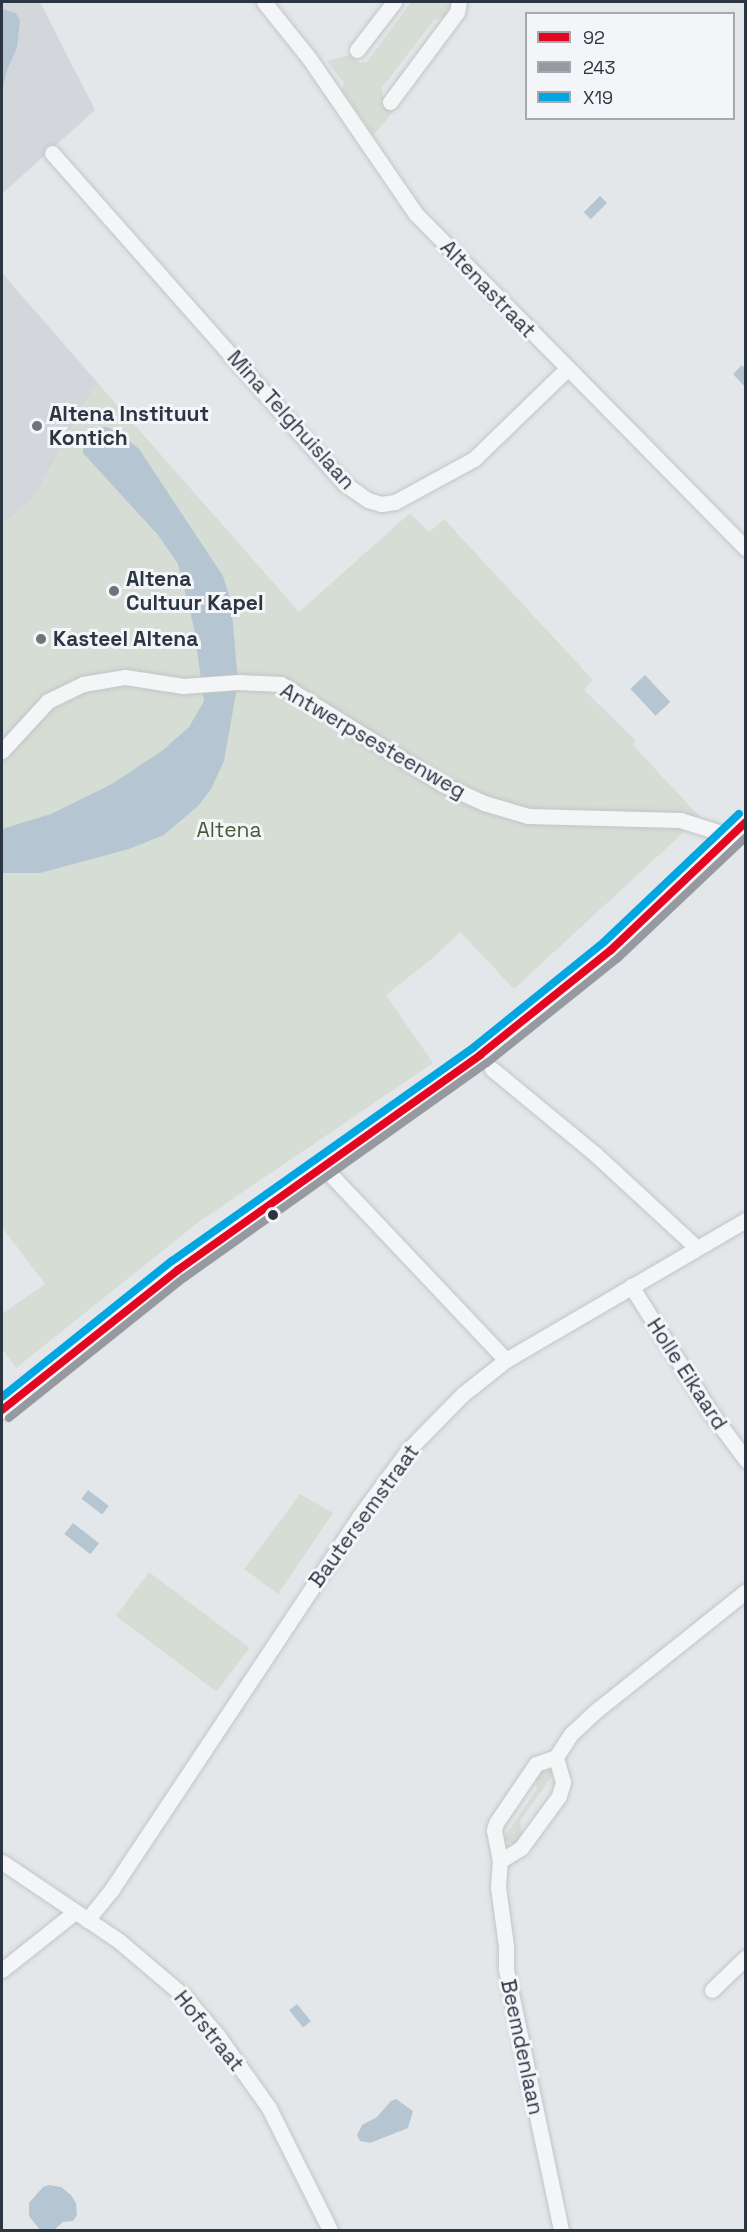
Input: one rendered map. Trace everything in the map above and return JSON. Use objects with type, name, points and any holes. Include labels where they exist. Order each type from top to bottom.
[{"type":"street","name":"Altenastraat","points":[[264,2],[309,58],[416,214],[746,549]]},
{"type":"street","points":[[357,50],[394,2]]},
{"type":"street","points":[[390,102],[457,12],[459,2]]},
{"type":"street","name":"Mina Telghuislaan","points":[[52,153],[345,484],[368,500],[381,504],[395,502],[474,459],[567,369]]},
{"type":"street","name":"Antwerpsesteenweg","points":[[2,751],[48,701],[83,684],[125,677],[203,687],[238,682],[281,684],[442,784],[484,803],[528,816],[680,820],[731,836]]},
{"type":"street","points":[[2,1410],[178,1270],[480,1055],[611,950],[746,822]]},
{"type":"street","points":[[492,1069],[594,1153],[696,1247]]},
{"type":"street","points":[[333,1178],[506,1360]]},
{"type":"street","name":"Bautersemstraat","points":[[2,1970],[81,1916],[112,1889],[359,1517],[409,1449],[463,1394],[506,1360],[696,1247],[746,1220]]},
{"type":"street","name":"Holle Eikaard","points":[[631,1286],[711,1413],[746,1460]]},
{"type":"street","name":"Beemdenlaan","points":[[561,2230],[506,1968],[506,1946],[498,1887],[500,1862],[494,1830],[499,1817],[531,1768],[541,1761],[556,1757],[571,1734],[597,1710],[746,1591]]},
{"type":"street","points":[[500,1862],[521,1848],[559,1796],[563,1782],[556,1757]]},
{"type":"street","name":"Hofstraat","points":[[2,1862],[119,1941],[185,1997],[218,2036],[269,2108],[330,2230]]},
{"type":"street","points":[[712,1990],[746,1957]]},
{"type":"shaded area","points":[[2,2],[40,2],[95,110],[2,194]]},
{"type":"shaded area","name":"Altena Instituut Kontich","points":[[2,273],[97,382],[31,501],[2,525]]},
{"type":"green space","points":[[411,2],[452,2],[444,17],[434,20],[382,88],[383,98],[396,108],[373,136],[342,89],[344,83],[327,61],[350,55],[360,63],[367,62]]},
{"type":"green space","name":"Altena","points":[[97,382],[299,612],[410,513],[429,532],[444,519],[593,680],[584,690],[636,741],[633,745],[700,817],[514,989],[460,932],[433,958],[386,995],[433,1063],[200,1221],[16,1368],[2,1349],[2,1314],[45,1284],[2,1227],[2,525],[30,501],[43,482]]},
{"type":"green space","points":[[300,1494],[333,1513],[278,1594],[244,1569]]},
{"type":"green space","points":[[149,1572],[250,1648],[217,1692],[116,1616]]},
{"type":"green space","points":[[547,1767],[555,1772],[520,1821],[523,1839],[515,1844],[509,1843],[503,1839],[537,1789],[535,1772]]},
{"type":"water","points":[[2,9],[16,13],[20,21],[17,48],[7,70],[2,92]]},
{"type":"water","points":[[600,196],[607,203],[591,219],[584,212]]},
{"type":"water","points":[[742,365],[745,369],[745,387],[733,374]]},
{"type":"water","points":[[106,427],[120,433],[139,449],[223,576],[231,602],[238,682],[224,761],[211,789],[199,805],[164,835],[129,849],[40,873],[2,873],[2,829],[51,814],[112,784],[163,750],[189,727],[204,701],[194,628],[178,564],[158,535],[83,453],[84,438],[90,429]]},
{"type":"water","points":[[645,675],[670,702],[656,716],[630,689]]},
{"type":"water","points":[[88,1490],[109,1506],[102,1514],[81,1499]]},
{"type":"water","points":[[73,1523],[99,1543],[90,1554],[64,1534]]},
{"type":"water","points":[[297,2004],[311,2021],[303,2027],[289,2010]]},
{"type":"water","points":[[396,2099],[413,2111],[408,2128],[370,2143],[360,2141],[357,2135],[362,2125],[377,2117],[391,2101]]},
{"type":"water","points":[[49,2185],[61,2187],[71,2195],[76,2203],[77,2215],[73,2221],[63,2222],[54,2230],[40,2230],[29,2216],[29,2203],[43,2187]]},
{"type":"transit line","name":"X19","points":[[2,1397],[172,1261],[474,1047],[604,942],[739,814]]},
{"type":"transit line","name":"92","points":[[2,1410],[178,1270],[480,1055],[611,950],[746,822]]},
{"type":"transit line","name":"243","points":[[9,1418],[184,1278],[487,1063],[618,958],[746,837]]},
{"type":"place","name":"Altena Instituut Kontich","points":[[37,426]]},
{"type":"place","name":"Altena Cultuur Kapel","points":[[114,591]]},
{"type":"place","name":"Kasteel Altena","points":[[41,639]]}]
